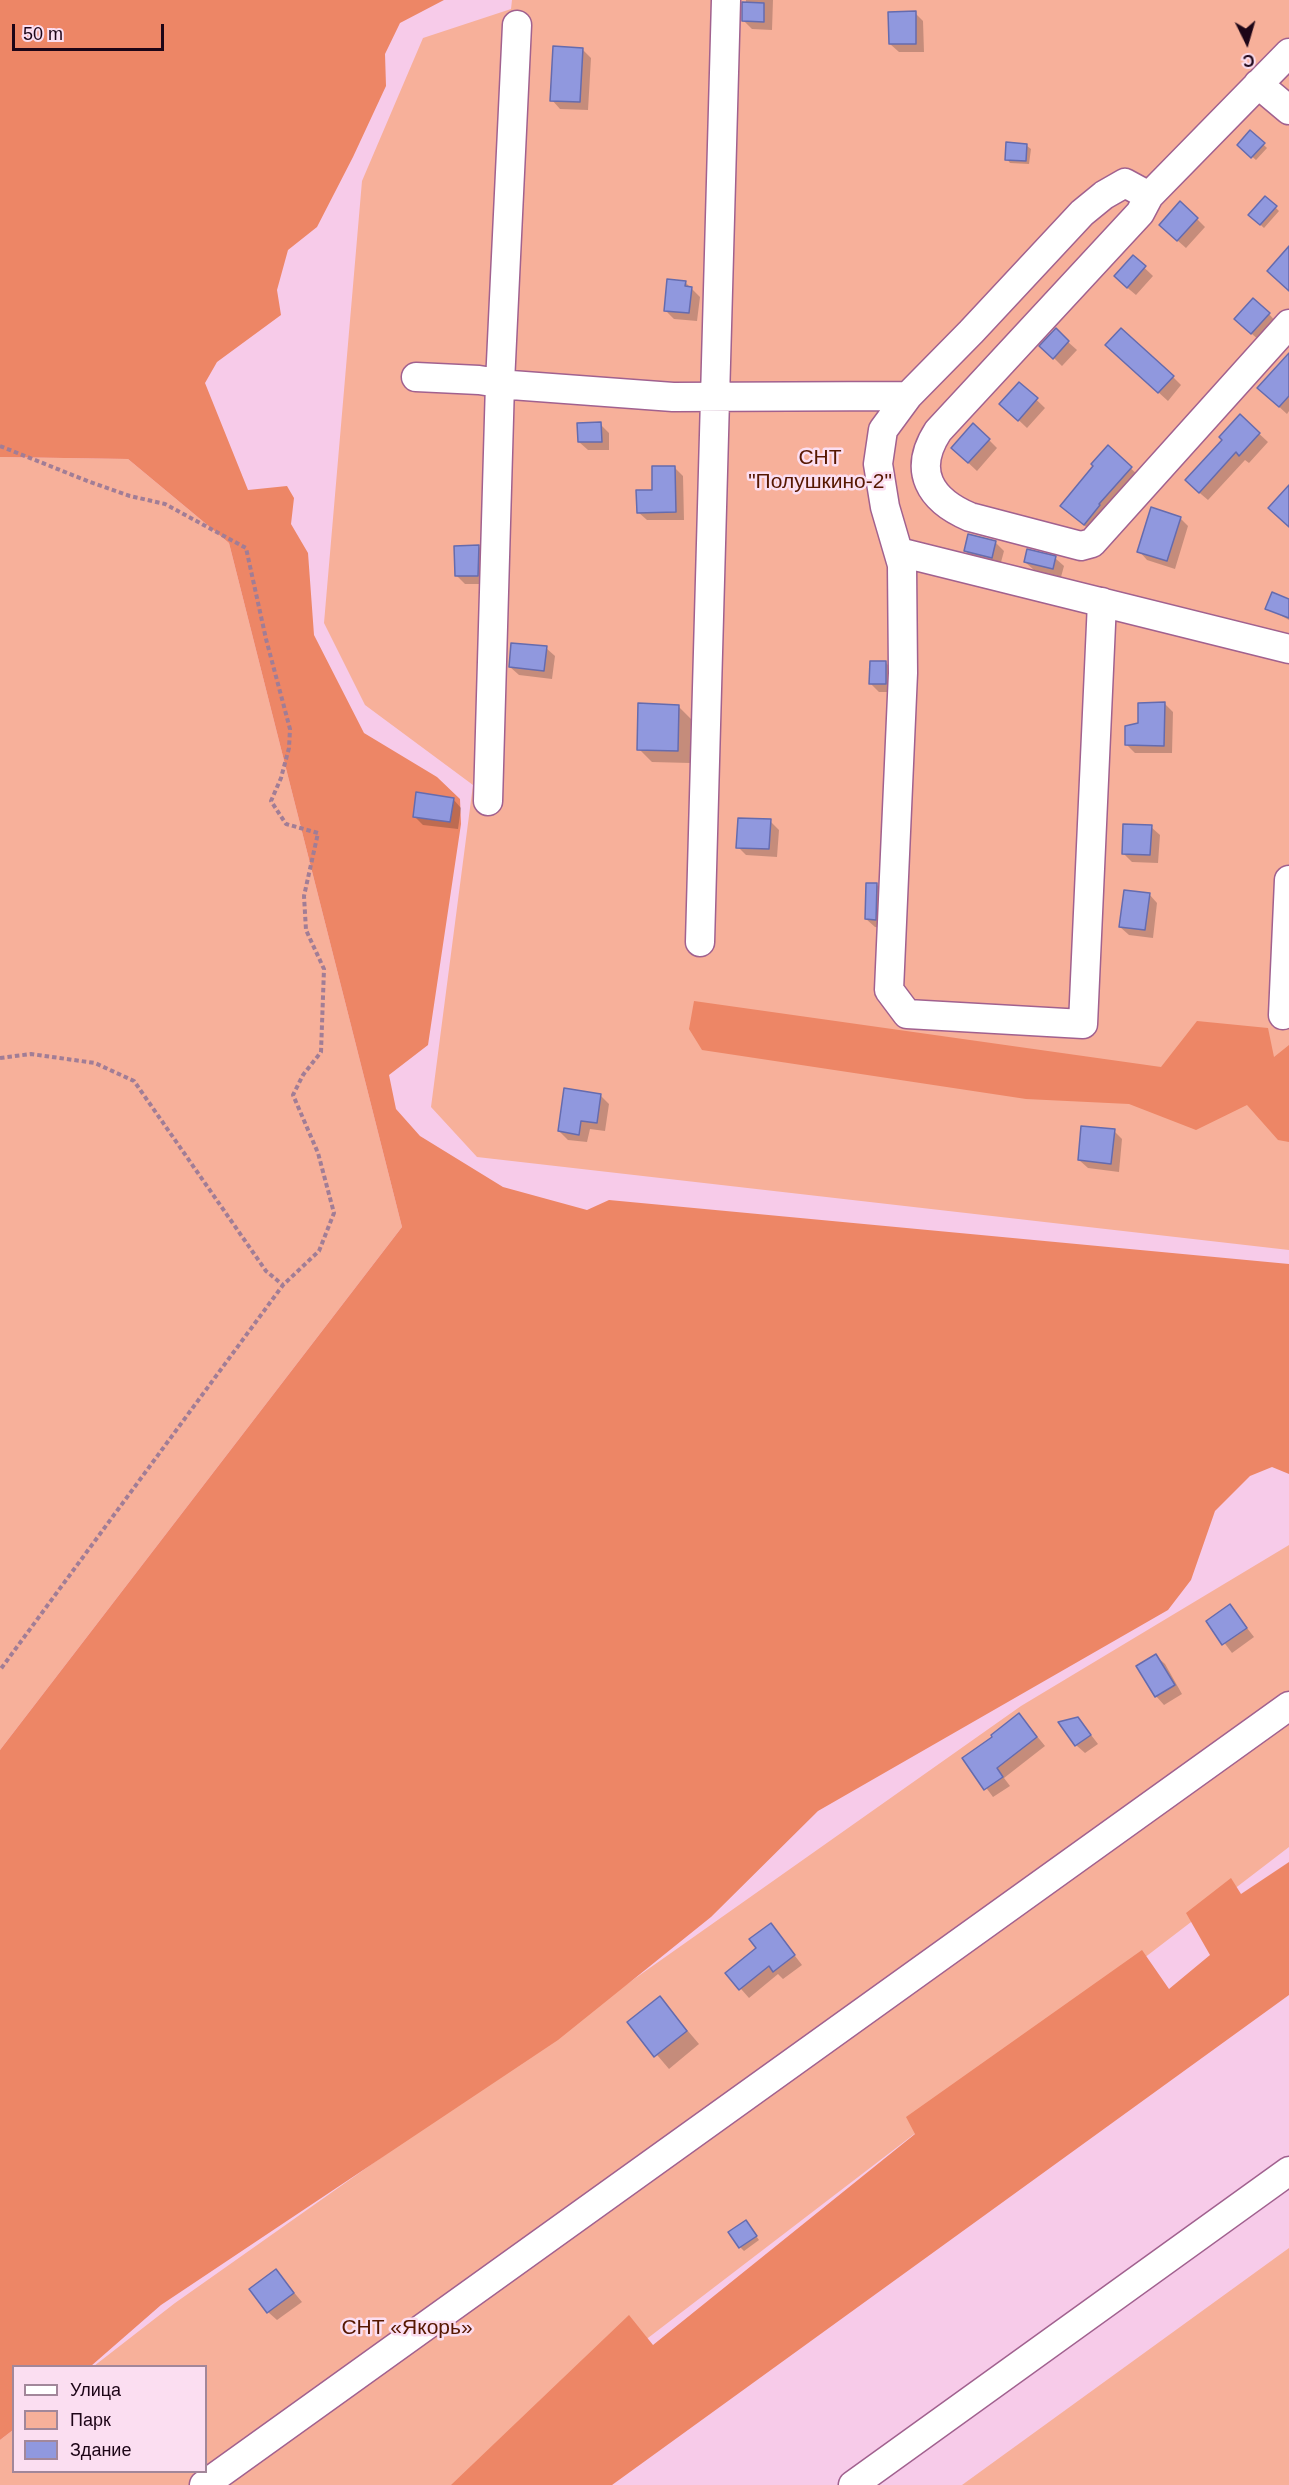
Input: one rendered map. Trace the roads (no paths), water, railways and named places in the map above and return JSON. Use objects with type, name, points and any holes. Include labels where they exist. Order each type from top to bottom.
[{"type":"street","points":[[699,942],[726,0]]},
{"type":"street","points":[[488,801],[500,383],[517,25]]},
{"type":"street","points":[[1289,53],[1149,196],[1140,213],[938,431],[928,447],[924,460],[930,484],[942,500],[957,512],[988,524],[1082,546],[1092,543],[1289,324]]},
{"type":"street","points":[[1258,84],[1289,110]]},
{"type":"street","points":[[1102,602],[1083,1024],[907,1014],[890,990],[902,735],[903,594],[899,552],[883,499],[878,464],[883,430],[908,396],[1082,213],[1104,195],[1125,183],[1149,196]]},
{"type":"street","points":[[416,377],[673,397],[908,396]]},
{"type":"street","points":[[899,552],[1289,649]]},
{"type":"street","points":[[1283,1015],[1289,880]]},
{"type":"street","points":[[204,2485],[1289,1706]]},
{"type":"street","points":[[853,2485],[1289,2171]]},
{"type":"park label","name":"СНТ \"Полушкино-2\"","points":[[820,470]]},
{"type":"park label","name":"СНТ «Якорь»","points":[[407,2328]]}]
